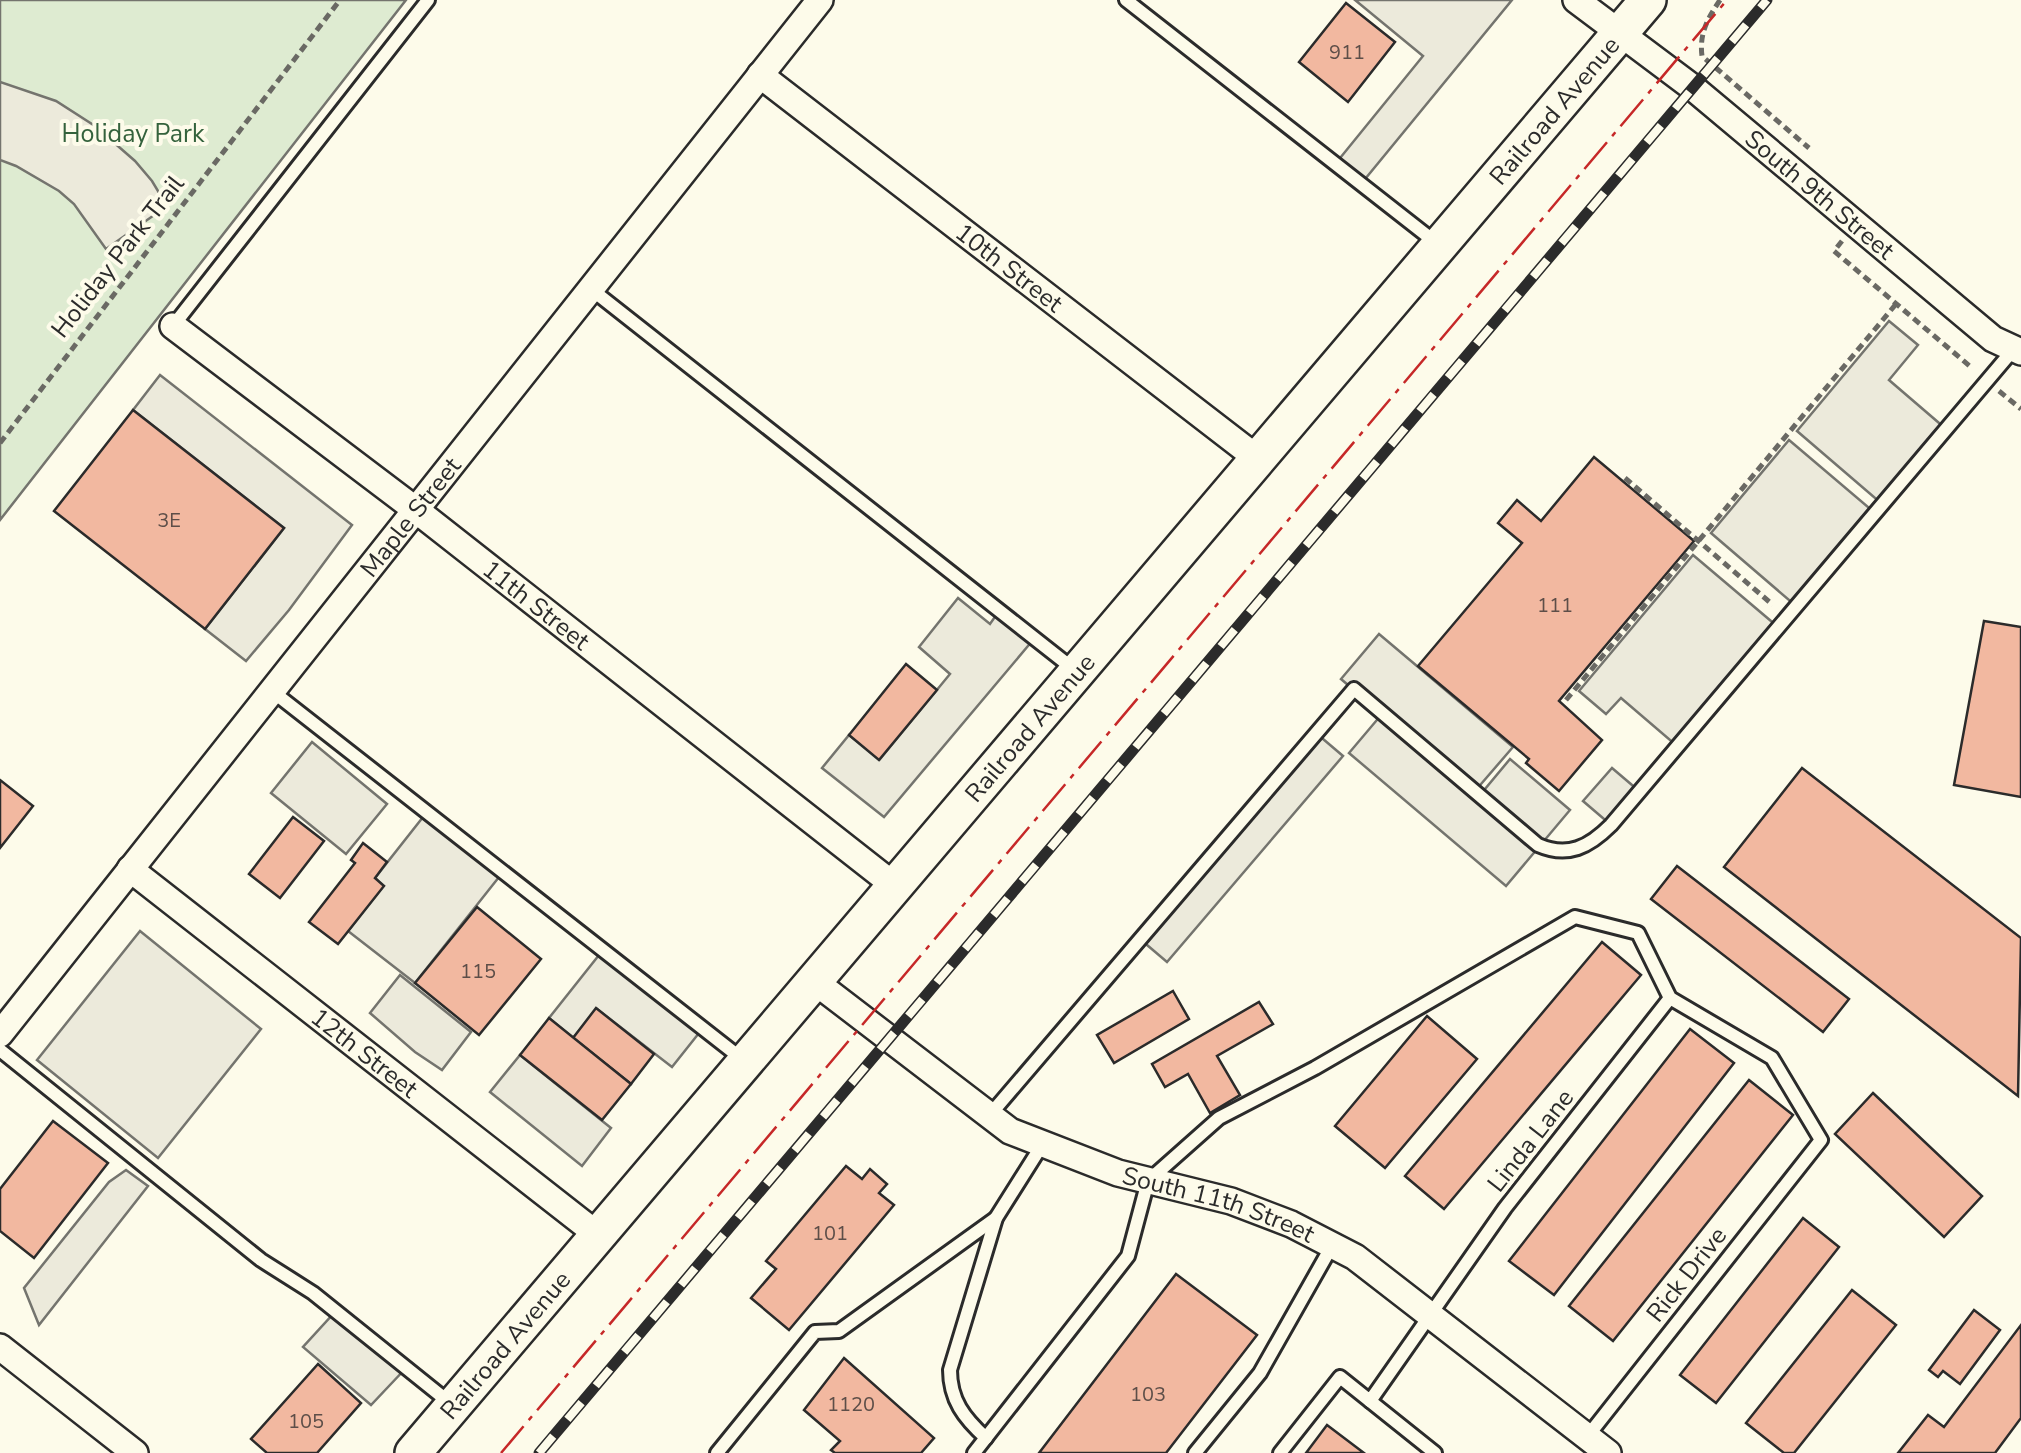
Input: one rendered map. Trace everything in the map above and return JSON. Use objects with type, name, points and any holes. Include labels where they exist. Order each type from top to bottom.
[{"type":"main road","name":"Railroad Avenue","points":[[413,1453],[1648,0]]},
{"type":"street","name":"Maple Street","points":[[0,1034],[820,0]]},
{"type":"street","name":"South 9th Street","points":[[1576,0],[1692,86],[1993,339],[2017,351]]},
{"type":"street","name":"10th Street","points":[[760,75],[1258,459]]},
{"type":"street","name":"11th Street","points":[[173,326],[416,510],[895,886]]},
{"type":"street","name":"12th Street","points":[[130,869],[598,1236]]},
{"type":"street","name":"South 11th Street","points":[[814,982],[1010,1131],[1148,1181],[1231,1201],[1333,1244],[1382,1276],[1608,1453]]},
{"type":"street","points":[[0,1348],[134,1453]]},
{"type":"lane","points":[[173,326],[428,0]]},
{"type":"lane","points":[[1126,0],[1439,246]]},
{"type":"lane","points":[[591,289],[1077,672]]},
{"type":"lane","points":[[989,1116],[1354,690],[1538,845],[1552,851],[1570,851],[1588,845],[1611,824],[2017,351]]},
{"type":"lane","points":[[272,691],[746,1062]]},
{"type":"lane","points":[[974,1453],[1128,1256],[1148,1181],[1219,1118],[1315,1068],[1575,917],[1638,933],[1670,998]]},
{"type":"lane","name":"Rick Drive","points":[[1588,1437],[1821,1140],[1772,1058],[1670,998]]},
{"type":"lane","name":"Linda Lane","points":[[1370,1401],[1505,1208],[1670,998]]},
{"type":"lane","points":[[0,1050],[261,1260],[313,1293],[453,1406]]},
{"type":"lane","points":[[986,1438],[958,1408],[950,1392],[950,1370],[996,1218],[1042,1145]]},
{"type":"lane","points":[[717,1453],[815,1332],[839,1331],[996,1218]]},
{"type":"lane","points":[[1196,1453],[1260,1373],[1333,1244]]},
{"type":"lane","points":[[1280,1453],[1340,1376],[1436,1453]]},
{"type":"path","name":"Holiday Park Trail","points":[[0,442],[340,0]]},
{"type":"path","points":[[1566,700],[1896,304]]},
{"type":"path","points":[[1625,478],[1787,616]]},
{"type":"green space","name":"Holiday Park","points":[[0,0],[406,0],[0,520]]},
{"type":"shaded area","points":[[1355,0],[1512,0],[1361,184],[1336,163],[1423,56]]},
{"type":"shaded area","points":[[0,82],[56,101],[95,126],[135,161],[167,206],[106,249],[74,204],[59,191],[0,160]]},
{"type":"shaded area","points":[[1889,321],[1918,345],[1889,380],[1946,429],[1882,504],[1797,431]]},
{"type":"shaded area","points":[[160,375],[352,525],[246,661],[205,629],[284,528],[133,410]]},
{"type":"shaded area","points":[[1789,440],[1875,513],[1796,606],[1711,533]]},
{"type":"shaded area","points":[[1693,555],[1778,627],[1677,746],[1621,698],[1606,714],[1579,691]]},
{"type":"shaded area","points":[[958,598],[990,624],[999,611],[1033,640],[884,817],[822,768],[849,735],[880,759],[950,674],[919,647]]},
{"type":"shaded area","points":[[1379,634],[1513,747],[1475,791],[1480,795],[1510,759],[1570,810],[1506,886],[1349,753],[1382,714],[1341,679]]},
{"type":"shaded area","points":[[1316,733],[1343,756],[1167,962],[1140,939]]},
{"type":"shaded area","points":[[312,742],[387,804],[346,854],[271,793]]},
{"type":"shaded area","points":[[1612,768],[1639,791],[1611,825],[1583,801]]},
{"type":"shaded area","points":[[427,812],[503,872],[415,983],[348,931],[383,886],[375,878]]},
{"type":"shaded area","points":[[140,931],[261,1029],[158,1158],[37,1060]]},
{"type":"shaded area","points":[[603,950],[703,1028],[672,1067],[597,1009],[573,1038],[549,1018]]},
{"type":"shaded area","points":[[400,975],[471,1032],[442,1070],[370,1013]]},
{"type":"shaded area","points":[[520,1055],[611,1128],[582,1166],[490,1092]]},
{"type":"shaded area","points":[[126,1170],[148,1186],[39,1325],[24,1288],[109,1182]]},
{"type":"shaded area","points":[[335,1312],[406,1368],[371,1405],[303,1347]]},
{"type":"building","points":[[1346,3],[1395,42],[1348,102],[1299,62]]},
{"type":"building","points":[[133,410],[284,528],[205,629],[54,511]]},
{"type":"building","points":[[1594,457],[1694,541],[1559,701],[1602,740],[1559,791],[1526,763],[1529,759],[1418,666],[1522,543],[1498,523],[1517,500],[1541,521]]},
{"type":"building","points":[[1984,621],[2021,627],[2021,797],[1954,785]]},
{"type":"building","points":[[906,664],[937,690],[879,760],[849,735]]},
{"type":"building","points":[[1802,768],[2021,938],[2018,1096],[1724,867]]},
{"type":"building","points":[[0,780],[33,806],[0,848]]},
{"type":"building","points":[[293,817],[324,841],[280,898],[249,874]]},
{"type":"building","points":[[363,843],[387,862],[375,878],[384,886],[338,944],[309,922],[355,863],[351,860]]},
{"type":"building","points":[[1677,866],[1849,999],[1823,1032],[1651,899]]},
{"type":"building","points":[[477,907],[541,959],[479,1035],[415,983]]},
{"type":"building","points":[[1602,942],[1641,975],[1444,1209],[1405,1176]]},
{"type":"building","points":[[1173,991],[1189,1019],[1114,1063],[1097,1035]]},
{"type":"building","points":[[1259,1002],[1273,1024],[1217,1056],[1240,1095],[1210,1113],[1188,1074],[1165,1087],[1152,1064]]},
{"type":"building","points":[[596,1008],[654,1054],[631,1084],[573,1038]]},
{"type":"building","points":[[1427,1016],[1477,1059],[1385,1168],[1335,1126]]},
{"type":"building","points":[[549,1018],[631,1084],[602,1120],[520,1055]]},
{"type":"building","points":[[1690,1029],[1734,1063],[1554,1295],[1509,1261]]},
{"type":"building","points":[[1749,1080],[1793,1115],[1613,1341],[1569,1306]]},
{"type":"building","points":[[1873,1093],[1982,1196],[1944,1237],[1835,1134]]},
{"type":"building","points":[[53,1121],[108,1163],[34,1258],[0,1231],[0,1189]]},
{"type":"building","points":[[846,1166],[862,1179],[870,1169],[887,1184],[879,1193],[894,1205],[789,1330],[751,1298],[776,1269],[766,1261]]},
{"type":"building","points":[[1803,1218],[1839,1247],[1716,1403],[1680,1375]]},
{"type":"building","points":[[1176,1274],[1257,1335],[1166,1453],[1039,1453]]},
{"type":"building","points":[[1852,1290],[1896,1325],[1794,1453],[1784,1453],[1746,1423]]},
{"type":"building","points":[[1974,1310],[2000,1330],[1960,1384],[1943,1371],[1938,1377],[1929,1370]]},
{"type":"building","points":[[2021,1325],[2021,1418],[1995,1453],[1898,1453],[1928,1415],[1944,1427]]},
{"type":"building","points":[[844,1358],[934,1438],[921,1453],[831,1450],[840,1441],[804,1410]]},
{"type":"building","points":[[318,1364],[361,1403],[317,1453],[267,1453],[251,1439]]},
{"type":"building","points":[[1327,1425],[1364,1453],[1306,1453]]},
{"type":"railway","points":[[539,1453],[1767,0]]},
{"type":"power","points":[[501,1453],[1727,0]]}]
